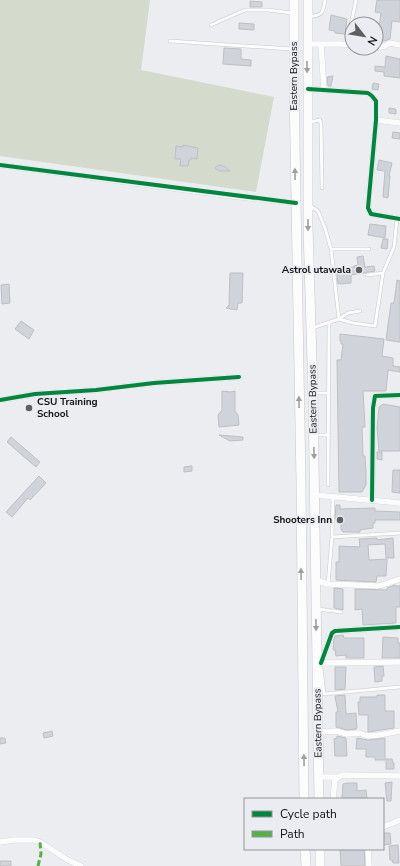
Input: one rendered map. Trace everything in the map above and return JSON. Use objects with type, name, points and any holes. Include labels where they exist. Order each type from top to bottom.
[{"type":"main road","name":"Eastern Bypass","points":[[294,0],[304,798]]},
{"type":"main road","name":"Eastern Bypass","points":[[308,0],[308,205],[314,435],[315,580],[319,660],[319,798]]},
{"type":"main road","points":[[294,13],[308,15]]},
{"type":"main road","points":[[305,850],[306,866]]},
{"type":"main road","points":[[320,850],[320,866]]},
{"type":"street","points":[[384,46],[390,43],[400,45]]},
{"type":"street","points":[[307,44],[344,45]]},
{"type":"street","points":[[321,44],[324,90]]},
{"type":"street","points":[[308,89],[368,93],[376,101],[376,120],[368,208],[371,214],[399,219]]},
{"type":"street","points":[[376,120],[400,123]]},
{"type":"street","points":[[0,166],[296,203]]},
{"type":"street","points":[[0,400],[35,394],[96,390],[154,383],[239,376]]},
{"type":"street","points":[[372,500],[373,408],[375,396],[400,395]]},
{"type":"street","points":[[315,495],[400,503]]},
{"type":"street","points":[[315,580],[328,584],[379,586],[400,579]]},
{"type":"street","points":[[400,627],[335,630],[332,633],[319,660],[400,662]]},
{"type":"street","points":[[318,732],[336,731],[347,734],[359,733],[368,736],[400,731]]},
{"type":"street","points":[[318,777],[338,777],[342,775],[400,776]]},
{"type":"street","points":[[333,798],[334,784],[338,777]]},
{"type":"street","points":[[384,827],[400,820]]},
{"type":"street","points":[[0,842],[34,840],[81,866]]},
{"type":"street","points":[[368,850],[369,866]]},
{"type":"lane","points":[[308,15],[318,16],[322,13],[325,0]]},
{"type":"lane","points":[[354,16],[356,0]]},
{"type":"lane","points":[[211,25],[245,10],[268,10],[294,13]]},
{"type":"lane","points":[[170,41],[294,49]]},
{"type":"lane","points":[[308,122],[320,120],[321,124],[322,188]]},
{"type":"lane","points":[[308,205],[318,211],[325,228],[330,249],[339,319]]},
{"type":"lane","points":[[339,319],[353,323],[375,326],[383,274],[394,248],[399,219]]},
{"type":"lane","points":[[330,249],[368,249]]},
{"type":"lane","points":[[367,275],[383,274]]},
{"type":"lane","points":[[311,328],[339,319],[348,313],[360,310]]},
{"type":"lane","points":[[328,485],[329,322]]},
{"type":"lane","points":[[313,394],[329,393]]},
{"type":"lane","points":[[314,435],[329,435]]},
{"type":"lane","points":[[328,584],[332,537],[333,497]]},
{"type":"lane","points":[[332,537],[400,533]]},
{"type":"lane","points":[[316,609],[342,612]]},
{"type":"lane","points":[[319,660],[324,694],[400,687]]},
{"type":"shaded area","points":[[0,0],[150,0],[141,70],[274,97],[256,192],[0,156]]},
{"type":"building","points":[[377,0],[400,0],[400,22],[392,21],[390,39],[384,41],[384,16],[381,16],[381,13],[375,12]]},
{"type":"building","points":[[250,1],[262,2],[262,7],[250,7]]},
{"type":"building","points":[[331,15],[344,18],[344,34],[335,33],[335,31],[329,30]]},
{"type":"building","points":[[239,23],[254,24],[254,30],[239,29]]},
{"type":"building","points":[[224,48],[241,49],[241,59],[251,60],[251,66],[223,64]]},
{"type":"building","points":[[386,56],[400,59],[400,78],[384,76],[384,72],[375,71],[375,66],[385,67]]},
{"type":"building","points":[[333,76],[331,86],[328,86],[327,77]]},
{"type":"building","points":[[373,83],[379,84],[378,90],[372,89]]},
{"type":"building","points":[[389,108],[396,109],[396,114],[389,113]]},
{"type":"building","points":[[393,132],[400,133],[400,139],[392,138]]},
{"type":"building","points":[[183,145],[198,148],[197,159],[191,158],[188,166],[180,166],[181,159],[175,159],[176,146],[183,147]]},
{"type":"building","points":[[379,160],[392,163],[389,176],[388,198],[383,197],[385,171],[377,170]]},
{"type":"building","points":[[218,165],[224,166],[230,171],[219,171],[215,168]]},
{"type":"building","points":[[370,224],[386,226],[385,238],[368,235]]},
{"type":"building","points":[[383,239],[388,239],[387,249],[381,248]]},
{"type":"building","points":[[363,256],[365,267],[374,266],[375,271],[351,275],[351,283],[338,284],[336,268],[354,267],[358,265],[357,257]]},
{"type":"building","points":[[230,273],[243,273],[242,303],[238,303],[237,310],[226,308],[229,305]]},
{"type":"building","points":[[397,280],[400,281],[400,342],[386,340],[391,303],[394,303]]},
{"type":"building","points":[[9,284],[10,303],[2,304],[1,285]]},
{"type":"building","points":[[21,321],[34,330],[29,339],[15,329]]},
{"type":"building","points":[[340,334],[384,339],[382,356],[393,358],[393,366],[400,367],[400,372],[388,370],[386,391],[363,391],[365,427],[362,427],[366,485],[362,492],[339,492],[337,360],[341,360],[343,344],[341,344],[340,341]]},
{"type":"building","points":[[222,391],[235,391],[235,411],[238,415],[239,425],[219,427],[218,415],[222,410]]},
{"type":"building","points":[[383,404],[400,407],[400,451],[379,451],[377,428],[379,407]]},
{"type":"building","points":[[219,435],[243,437],[243,440],[230,441]]},
{"type":"building","points":[[11,437],[40,462],[36,467],[7,442]]},
{"type":"building","points":[[377,452],[382,452],[382,460],[377,459]]},
{"type":"building","points":[[192,466],[192,471],[184,472],[184,467]]},
{"type":"building","points":[[393,470],[400,470],[400,493],[392,492]]},
{"type":"building","points":[[39,476],[46,483],[30,500],[28,498],[12,517],[6,512]]},
{"type":"building","points":[[336,505],[340,505],[340,509],[375,508],[375,511],[400,512],[400,520],[375,520],[375,523],[373,523],[373,528],[360,530],[360,532],[343,532],[341,530],[341,519],[335,519]]},
{"type":"building","points":[[377,538],[377,540],[393,538],[394,558],[386,558],[385,544],[368,545],[369,560],[387,559],[386,576],[377,576],[376,582],[336,580],[336,562],[339,562],[339,546],[360,547],[359,539]]},
{"type":"building","points":[[395,585],[400,586],[400,607],[396,607],[396,623],[363,625],[362,609],[355,610],[355,589],[387,590],[387,588]]},
{"type":"building","points":[[334,588],[343,589],[343,610],[334,608]]},
{"type":"building","points":[[343,635],[344,638],[364,638],[364,658],[346,658],[346,655],[336,656],[335,650],[333,650],[335,636]]},
{"type":"building","points":[[383,637],[398,638],[398,643],[400,643],[400,658],[382,658]]},
{"type":"building","points":[[383,666],[384,676],[382,676],[382,681],[375,682],[374,667]]},
{"type":"building","points":[[335,667],[346,667],[345,689],[335,690]]},
{"type":"building","points":[[345,695],[346,714],[356,713],[356,729],[347,730],[336,727],[336,712],[338,712],[335,696]]},
{"type":"building","points":[[377,695],[385,695],[385,711],[394,711],[394,728],[368,732],[368,715],[359,715],[358,702],[360,702],[360,697],[377,697]]},
{"type":"building","points":[[52,731],[53,736],[44,738],[43,733]]},
{"type":"building","points":[[337,736],[346,738],[347,756],[335,756],[334,739],[337,738]]},
{"type":"building","points":[[0,738],[5,738],[6,743],[0,744]]},
{"type":"building","points":[[357,738],[368,740],[385,738],[385,760],[375,760],[375,757],[366,757],[366,749],[356,749]]},
{"type":"building","points":[[386,759],[392,759],[394,769],[386,769]]},
{"type":"building","points":[[392,782],[391,801],[387,801],[385,783]]},
{"type":"building","points":[[357,783],[357,791],[366,790],[367,798],[342,798],[343,784]]},
{"type":"building","points":[[384,833],[390,833],[391,844],[384,845]]},
{"type":"building","points":[[398,845],[399,863],[393,863],[392,860],[390,860],[389,846]]},
{"type":"building","points":[[340,850],[364,850],[365,866],[341,866]]},
{"type":"building","points":[[0,861],[11,861],[11,866],[0,866]]},
{"type":"marked path","points":[[38,866],[41,854],[40,842]]},
{"type":"cycle path","points":[[308,89],[368,93],[376,101],[376,120],[368,208],[371,214],[400,219]]},
{"type":"cycle path","points":[[0,165],[296,203]]},
{"type":"cycle path","points":[[0,400],[35,394],[239,377]]},
{"type":"cycle path","points":[[372,500],[373,408],[375,396],[400,395]]},
{"type":"cycle path","points":[[321,663],[332,633],[335,631],[400,627]]},
{"type":"place","name":"Astrol utawala","points":[[359,270]]},
{"type":"place","name":"CSU Training School","points":[[29,408]]},
{"type":"place","name":"Shooters Inn","points":[[340,520]]}]
